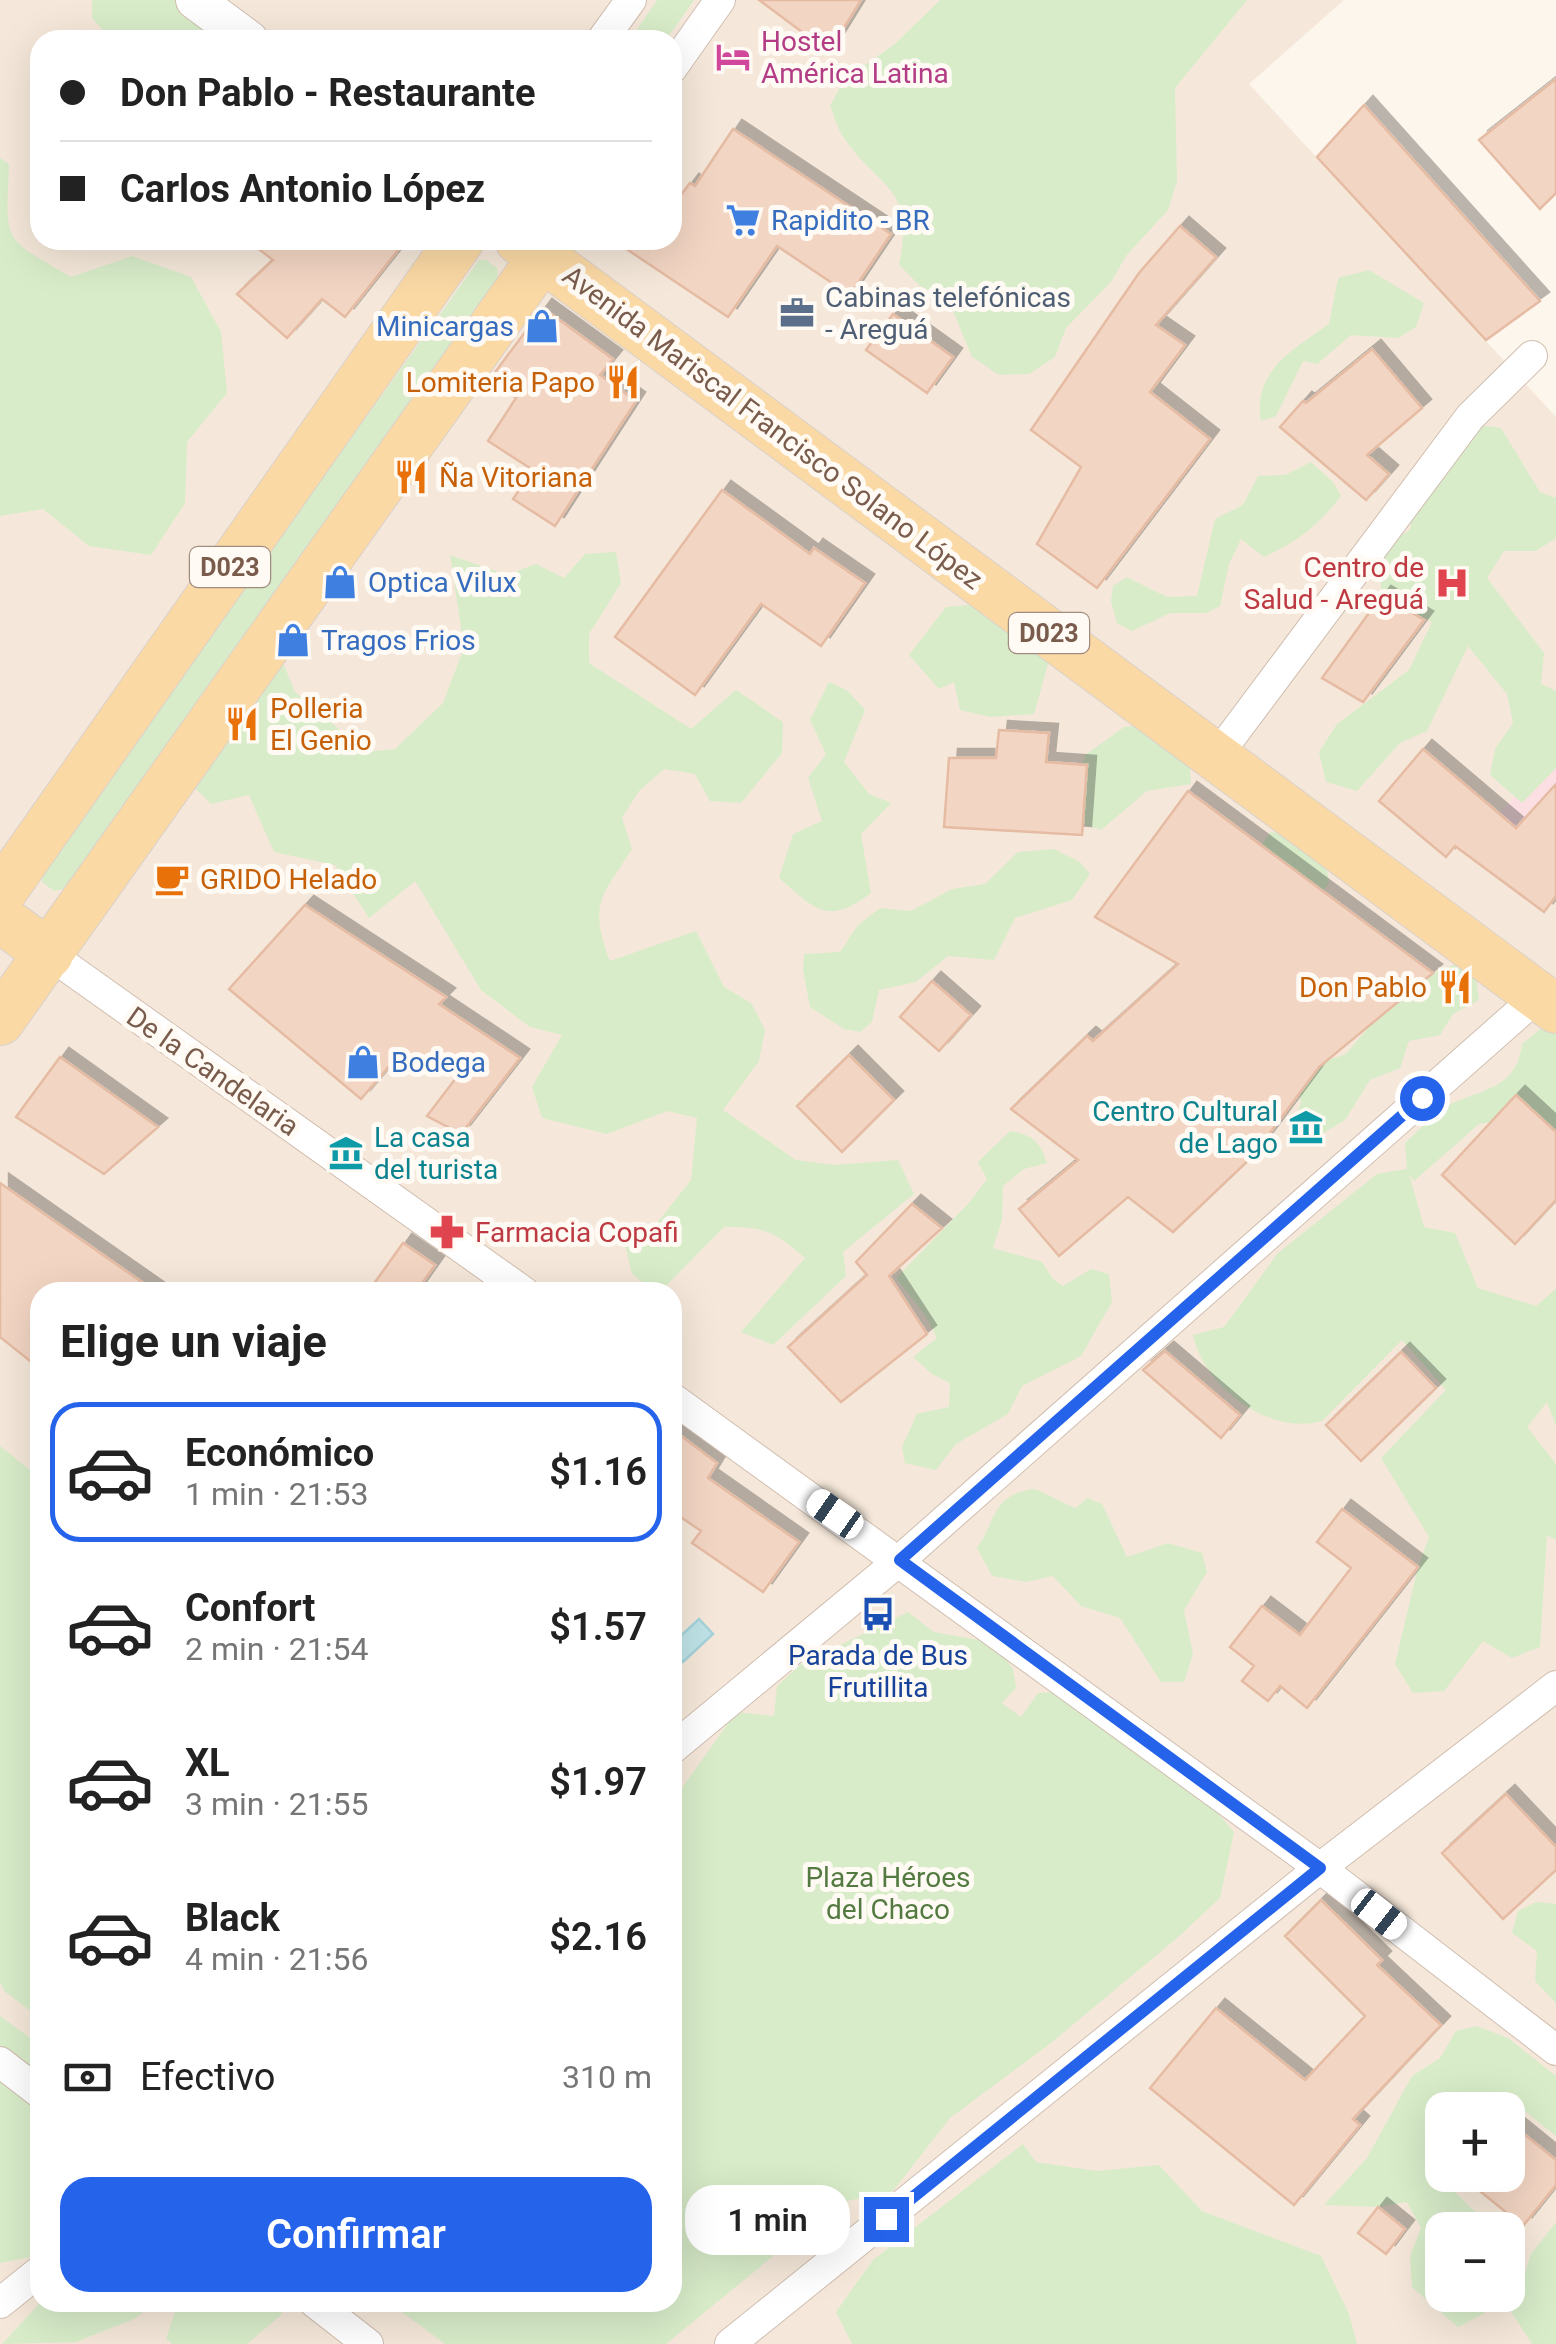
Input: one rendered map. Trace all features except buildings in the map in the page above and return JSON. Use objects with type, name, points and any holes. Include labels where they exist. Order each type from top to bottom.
[{"type":"main road","name":"D023","points":[[0,895],[453,250]]},
{"type":"main road","name":"D023","points":[[49,954],[536,250]]},
{"type":"main road","name":"Avenida Mariscal Francisco Solano López","points":[[544,250],[1547,1002]]},
{"type":"main road","points":[[0,918],[49,954],[0,1021]]},
{"type":"street","points":[[195,0],[235,30]]},
{"type":"street","points":[[609,30],[631,0]]},
{"type":"street","points":[[682,54],[720,0]]},
{"type":"street","points":[[1216,757],[1470,417],[1532,356]]},
{"type":"street","name":"De la Candelaria","points":[[49,954],[510,1282]]},
{"type":"street","points":[[682,1741],[900,1560],[1547,1002]]},
{"type":"street","points":[[682,1405],[1320,1868],[1556,2050]]},
{"type":"street","points":[[730,2344],[1320,1868],[1556,1686]]},
{"type":"street","points":[[0,2062],[30,2085]]},
{"type":"street","points":[[0,2304],[30,2280]]},
{"type":"street","points":[[327,2312],[368,2344]]},
{"type":"shaded area","points":[[0,0],[1344,0],[1249,84],[1556,417],[1556,2344],[0,2344]]},
{"type":"shaded area","points":[[1556,747],[1556,862],[1484,832]]},
{"type":"green space","points":[[92,0],[182,0],[205,30],[103,30],[92,18]]},
{"type":"green space","points":[[657,0],[694,0],[673,30],[637,30]]},
{"type":"green space","points":[[940,0],[1247,0],[1175,88],[1177,181],[1168,210],[1126,256],[1111,282],[1066,328],[1055,357],[1029,374],[999,375],[972,357],[948,299],[920,286],[899,265],[903,238],[898,203],[842,135],[830,106],[844,80],[896,43]]},
{"type":"green space","points":[[0,158],[9,164],[9,225],[20,245],[71,277],[132,256],[191,277],[221,332],[227,393],[187,442],[185,503],[151,555],[89,546],[43,509],[0,516]]},
{"type":"green space","points":[[479,260],[497,268],[498,282],[68,888],[54,891],[42,882],[43,868]]},
{"type":"green space","points":[[1369,270],[1424,303],[1416,327],[1398,338],[1351,335],[1317,364],[1303,361],[1276,416],[1261,421],[1260,404],[1269,375],[1290,352],[1329,324],[1338,278]]},
{"type":"green space","points":[[1470,424],[1501,428],[1540,492],[1556,498],[1556,538],[1536,551],[1504,551],[1487,578],[1544,653],[1541,684],[1556,691],[1556,768],[1522,803],[1490,775],[1495,749],[1513,723],[1507,694],[1468,646],[1427,731],[1400,743],[1357,791],[1326,782],[1319,752],[1337,724],[1409,670],[1432,622],[1382,595],[1377,550],[1410,530],[1414,498]]},
{"type":"green space","points":[[1311,462],[1333,482],[1341,496],[1307,532],[1264,557],[1241,539],[1229,564],[1220,606],[1207,613],[1170,613],[1132,631],[1117,623],[1111,601],[1113,586],[1127,577],[1167,597],[1197,596],[1215,519],[1243,505],[1258,476],[1285,475]]},
{"type":"green space","points":[[616,552],[621,583],[589,634],[589,663],[691,729],[736,690],[783,722],[782,753],[741,803],[710,801],[695,774],[664,769],[639,791],[622,818],[632,849],[606,890],[599,913],[610,961],[696,931],[724,987],[751,1003],[765,1030],[759,1061],[723,1110],[796,1160],[835,1165],[898,1160],[914,1194],[843,1252],[846,1276],[773,1345],[741,1332],[805,1258],[777,1237],[749,1228],[724,1227],[670,1282],[642,1282],[632,1274],[625,1244],[653,1228],[691,1180],[697,1118],[667,1111],[607,1134],[542,1118],[532,1087],[562,1035],[530,1027],[481,990],[415,881],[369,918],[335,865],[274,852],[249,795],[211,804],[188,781],[218,728],[283,663],[295,692],[366,752],[395,749],[443,703],[464,648],[450,555],[507,575],[536,564],[564,578],[585,554]]},
{"type":"green space","points":[[978,604],[1051,653],[1034,714],[990,717],[960,710],[954,682],[939,689],[909,655],[946,607]]},
{"type":"green space","points":[[829,682],[848,691],[865,710],[844,762],[869,794],[891,803],[861,834],[871,893],[832,911],[813,906],[779,878],[793,834],[822,821],[808,778],[826,754],[810,720]]},
{"type":"green space","points":[[1155,724],[1188,738],[1191,784],[1147,791],[1101,830],[1085,825],[1078,812],[1077,781],[1085,755],[1124,727]]},
{"type":"green space","points":[[1270,832],[1298,835],[1325,854],[1329,883],[1279,944],[1224,906]]},
{"type":"green space","points":[[1054,849],[1080,862],[1090,874],[1072,900],[1015,918],[994,960],[948,956],[916,982],[879,990],[872,1022],[860,1032],[844,1029],[810,1007],[804,954],[840,952],[858,925],[880,908],[911,911],[952,889],[985,884],[1018,852]]},
{"type":"green space","points":[[1459,963],[1476,976],[1479,1000],[1453,1014],[1440,1035],[1409,1041],[1400,1068],[1370,1080],[1345,1120],[1305,1144],[1290,1138],[1301,1102],[1294,1072],[1346,1054],[1374,1021],[1406,968],[1433,973]]},
{"type":"green space","points":[[1550,1021],[1556,1021],[1556,1149],[1508,1119],[1479,1124],[1414,1181],[1409,1174],[1424,1227],[1455,1233],[1478,1288],[1536,1306],[1556,1289],[1556,1426],[1547,1402],[1527,1427],[1556,1464],[1556,1540],[1547,1535],[1540,1647],[1512,1658],[1483,1641],[1444,1691],[1413,1693],[1395,1664],[1429,1537],[1381,1458],[1446,1390],[1402,1340],[1322,1421],[1281,1421],[1261,1414],[1225,1389],[1210,1372],[1193,1335],[1224,1327],[1278,1253],[1377,1174],[1407,1169],[1405,1143],[1441,1109],[1505,1079],[1519,1059],[1522,1044]]},
{"type":"green space","points":[[1010,1131],[1034,1140],[1047,1163],[1024,1169],[1003,1186],[1002,1220],[993,1248],[1042,1262],[1063,1286],[1091,1269],[1109,1274],[1112,1302],[1081,1356],[1022,1386],[1008,1414],[956,1444],[936,1470],[905,1463],[902,1447],[917,1414],[949,1407],[950,1383],[913,1357],[937,1338],[925,1315],[896,1278],[968,1204],[987,1179],[978,1162]]},
{"type":"green space","points":[[0,1446],[30,1470],[30,2010],[4,1991],[0,1982]]},
{"type":"green space","points":[[1035,1489],[1075,1508],[1088,1498],[1102,1504],[1127,1557],[1168,1543],[1202,1553],[1207,1572],[1184,1610],[1193,1654],[1184,1682],[1161,1682],[1120,1618],[1081,1606],[1053,1576],[1026,1582],[992,1576],[977,1548],[1003,1503]]},
{"type":"green space","name":"Plaza Héroes del Chaco","points":[[908,1612],[934,1632],[995,1643],[1013,1669],[1016,1688],[1002,1703],[1021,1717],[1038,1693],[1071,1691],[1184,1773],[1234,1832],[1220,1898],[1051,2043],[950,2118],[893,2191],[838,2203],[666,2344],[445,2344],[402,2312],[682,2312],[682,1788],[736,1712],[774,1716],[777,1686],[801,1664]]},
{"type":"green space","points":[[1536,1902],[1556,1904],[1556,2003],[1535,1981],[1537,1951],[1512,1933],[1518,1911]]},
{"type":"green space","points":[[0,2016],[30,2038],[30,2257],[0,2263]]},
{"type":"green space","points":[[1477,2026],[1508,2038],[1556,2076],[1556,2136],[1525,2111],[1525,2092],[1425,2092],[1425,2192],[1455,2192],[1476,2212],[1425,2212],[1425,2298],[1412,2287],[1410,2256],[1421,2228],[1407,2202],[1378,2207],[1324,2205],[1367,2158],[1412,2076],[1440,2058],[1456,2031]]},
{"type":"green space","points":[[1023,2144],[1036,2162],[1097,2171],[1159,2165],[1202,2211],[1321,2256],[1349,2314],[1357,2344],[852,2344],[836,2312],[873,2260]]},
{"type":"green space","points":[[1556,2222],[1556,2344],[1532,2344],[1512,2313],[1525,2312],[1525,2273],[1531,2254]]},
{"type":"green space","points":[[31,2312],[143,2312],[76,2342],[2,2344]]},
{"type":"green space","points":[[175,2312],[282,2312],[247,2344],[172,2344],[166,2339]]},
{"type":"green space","points":[[1441,2312],[1485,2312],[1485,2313],[1458,2327]]},
{"type":"water","points":[[699,1619],[713,1634],[683,1662],[682,1635]]},
{"type":"place","name":"Hostel América Latina","points":[[733,57]]},
{"type":"place","name":"Rapidito - BR","points":[[743,220]]},
{"type":"place","name":"Cabinas telefónicas - Areguá","points":[[797,313]]},
{"type":"place","name":"Minicargas","points":[[542,326]]},
{"type":"place","name":"Lomiteria Papo","points":[[623,382]]},
{"type":"place","name":"Ña Vitoriana","points":[[411,477]]},
{"type":"place","name":"Optica Vilux","points":[[340,582]]},
{"type":"place","name":"Centro de Salud - Areguá","points":[[1452,583]]},
{"type":"place","name":"Tragos Frios","points":[[293,640]]},
{"type":"place","name":"Polleria El Genio","points":[[242,724]]},
{"type":"place","name":"GRIDO Helado","points":[[172,879]]},
{"type":"place","name":"Don Pablo","points":[[1455,987]]},
{"type":"place","name":"Bodega","points":[[363,1062]]},
{"type":"place","name":"Centro Cultural de Lago","points":[[1306,1127]]},
{"type":"place","name":"La casa del turista","points":[[346,1153]]},
{"type":"place","name":"Farmacia Copafi","points":[[447,1232]]},
{"type":"place","name":"Parada de Bus Frutillita","points":[[878,1614]]},
{"type":"route","points":[[886,2219],[1320,1868],[900,1560],[1422,1098]]}]
